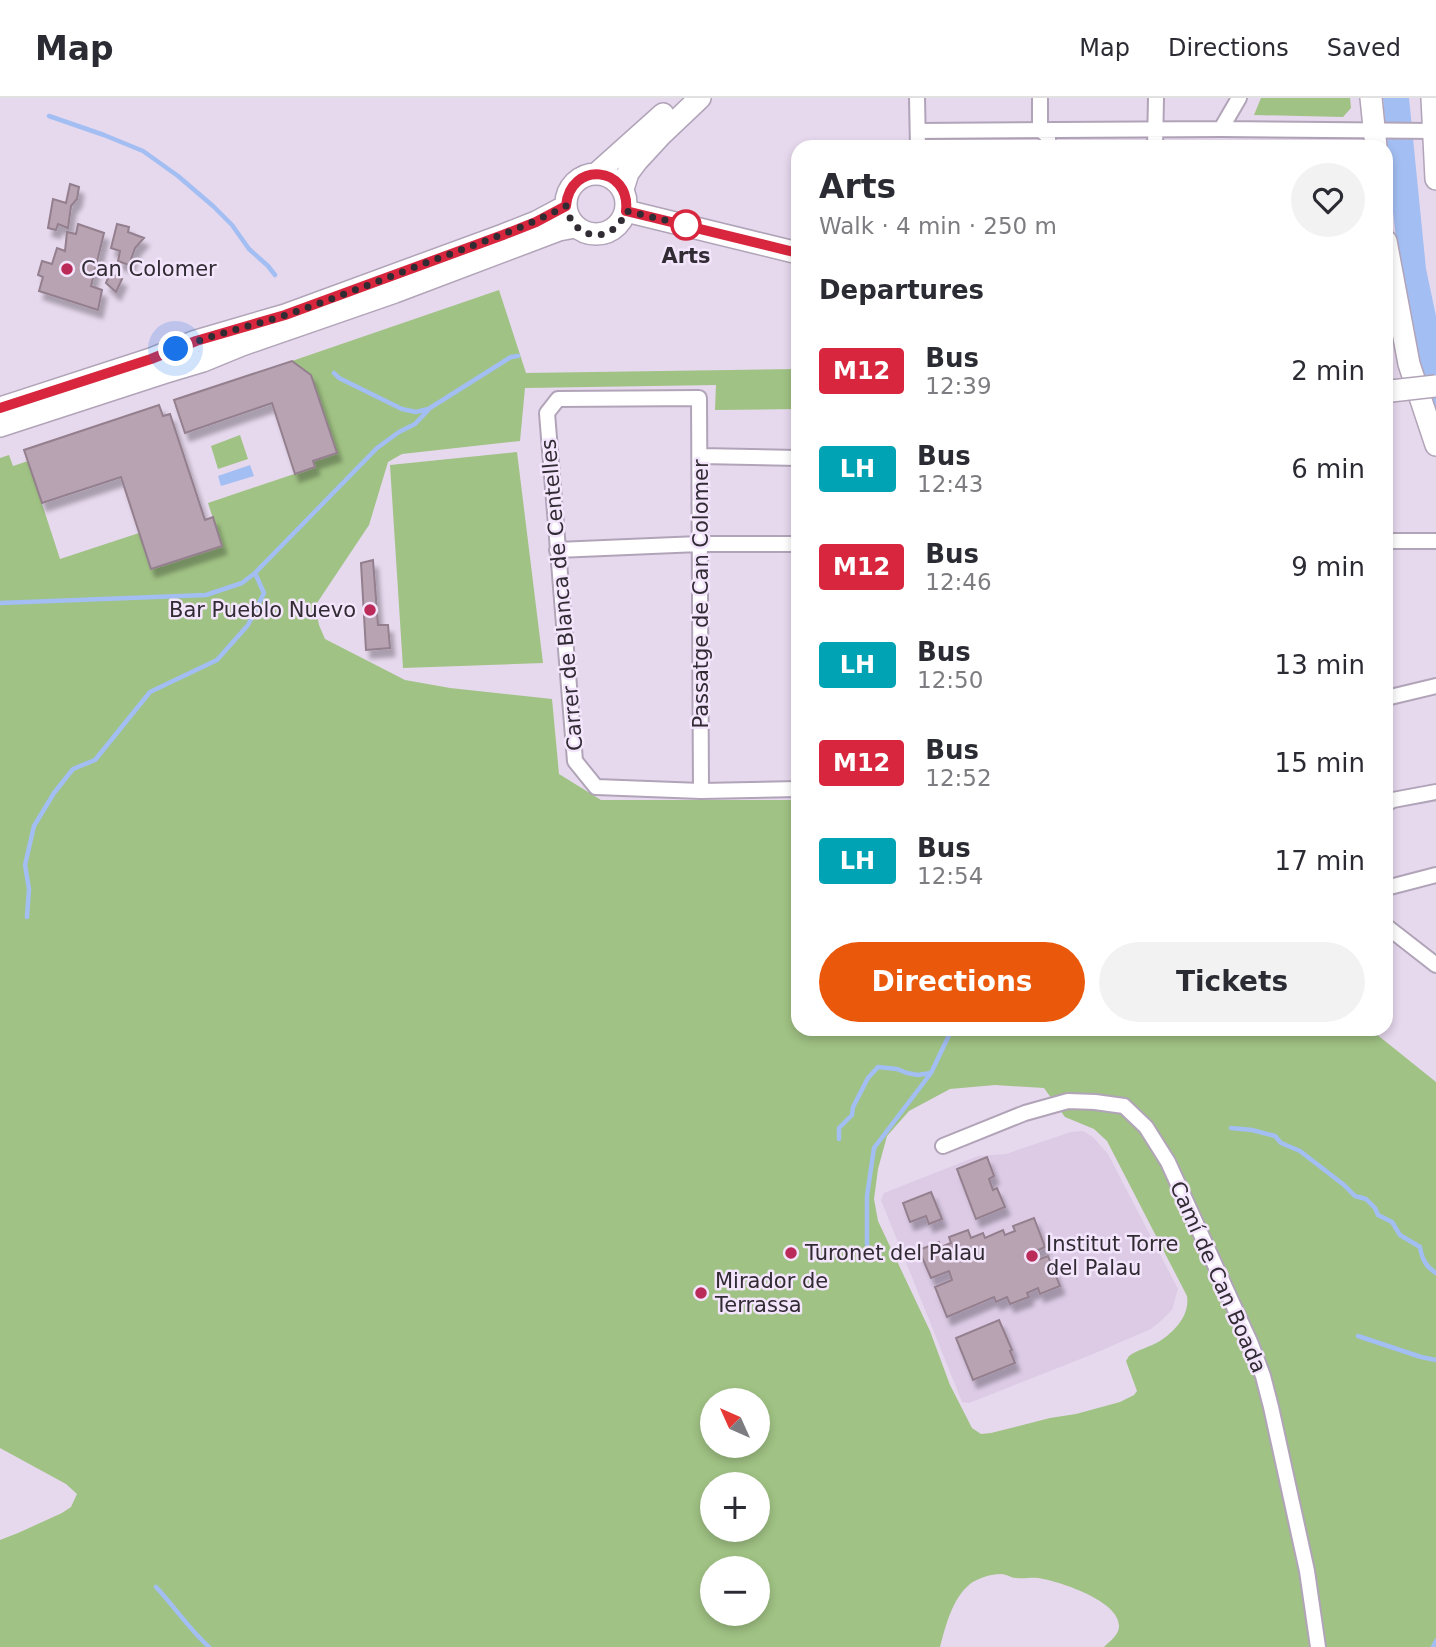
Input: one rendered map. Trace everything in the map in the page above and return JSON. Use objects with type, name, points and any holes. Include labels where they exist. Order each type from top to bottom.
[{"type":"street","points":[[596,174],[612,178],[623,189],[626,211],[619,225],[608,233],[594,235],[575,227],[569,217],[566,206],[569,190],[581,178],[596,174],[680,98]]},
{"type":"street","points":[[623,189],[628,173],[637,160],[700,98]]},
{"type":"street","points":[[917,98],[918,140]]},
{"type":"street","points":[[1040,98],[1041,130],[1048,136],[1048,140]]},
{"type":"street","points":[[1156,98],[1156,140]]},
{"type":"street","points":[[1221,129],[1239,98]]},
{"type":"street","points":[[1371,98],[1375,139]]},
{"type":"street","points":[[1433,98],[1436,179]]},
{"type":"street","points":[[918,131],[1221,129],[1375,139],[1435,131]]},
{"type":"street","points":[[0,408],[151,359],[196,341],[285,315],[503,235],[566,206]]},
{"type":"street","points":[[626,211],[791,251]]},
{"type":"street","points":[[0,426],[203,361],[559,230],[575,227]]},
{"type":"street","points":[[1393,278],[1409,364],[1436,445]]},
{"type":"street","points":[[1393,390],[1436,386]]},
{"type":"street","name":"Carrer de Blanca de Centelles","points":[[699,398],[558,399],[547,413],[575,761],[596,788],[702,790]]},
{"type":"street","name":"Passatge de Can Colomer","points":[[699,398],[702,790]]},
{"type":"street","points":[[701,456],[791,458]]},
{"type":"street","points":[[1393,541],[1436,541]]},
{"type":"street","points":[[557,550],[699,544],[791,544]]},
{"type":"street","points":[[1393,696],[1436,686]]},
{"type":"street","points":[[702,790],[791,789]]},
{"type":"street","points":[[1393,800],[1436,792]]},
{"type":"street","points":[[1393,886],[1436,875]]},
{"type":"street","points":[[1393,931],[1436,965]]},
{"type":"street","name":"Camí de Can Boada","points":[[943,1146],[1026,1113],[1068,1101],[1124,1106],[1157,1143],[1219,1272],[1251,1344],[1265,1386],[1307,1570],[1318,1647]]},
{"type":"shaded area","name":"Institut Torre del Palau","points":[[1083,1131],[1093,1137],[1108,1154],[1178,1289],[1172,1310],[1151,1329],[969,1403],[962,1402],[881,1200],[884,1193],[978,1156],[1006,1154],[1071,1132]]},
{"type":"green space","points":[[1261,98],[1350,98],[1351,108],[1343,117],[1254,115]]},
{"type":"green space","points":[[499,290],[526,373],[791,369],[791,409],[715,410],[716,385],[525,388],[520,441],[402,454],[388,462],[369,525],[315,606],[325,639],[405,680],[450,688],[552,699],[559,774],[601,800],[791,800],[791,1036],[1379,1036],[1436,1082],[1436,1647],[1104,1647],[1116,1634],[1119,1625],[1116,1616],[1098,1600],[1086,1593],[1047,1580],[1014,1578],[1001,1574],[981,1578],[964,1590],[950,1613],[940,1647],[0,1647],[0,1540],[62,1513],[71,1507],[77,1494],[66,1484],[0,1448],[0,458],[9,455],[13,466],[28,461],[60,559],[139,533],[152,569],[222,546],[208,503],[315,467],[292,361]],"holes":[[[995,1085],[1044,1088],[1065,1117],[1094,1129],[1107,1141],[1187,1296],[1186,1310],[1176,1327],[1160,1341],[1129,1356],[1126,1361],[1137,1391],[1134,1395],[1120,1402],[1076,1414],[981,1434],[972,1428],[950,1385],[930,1331],[878,1221],[874,1199],[878,1169],[887,1136],[909,1111],[950,1089]]]},
{"type":"green space","points":[[240,435],[248,459],[218,469],[211,446]]},
{"type":"green space","points":[[517,452],[543,663],[403,668],[390,465]]},
{"type":"water","points":[[1383,98],[1409,98],[1426,269],[1436,316],[1436,420],[1415,353],[1406,311],[1393,214],[1393,140],[1387,140]]},
{"type":"water","points":[[250,465],[254,476],[221,486],[218,476]]},
{"type":"building","points":[[70,184],[79,187],[77,199],[71,206],[68,228],[58,224],[56,230],[48,228],[53,199],[66,203]]},
{"type":"building","name":"Can Colomer","points":[[78,224],[104,233],[91,286],[102,290],[98,310],[39,291],[43,277],[38,275],[42,261],[52,264],[57,248],[65,251],[67,232],[76,234]]},
{"type":"building","name":"Can Colomer","points":[[117,224],[129,227],[128,232],[144,238],[135,248],[129,265],[118,261],[120,251],[111,248]]},
{"type":"building","points":[[110,273],[122,279],[116,292],[106,283]]},
{"type":"building","points":[[292,361],[311,375],[337,453],[313,461],[315,467],[295,474],[272,403],[185,433],[174,400]]},
{"type":"building","points":[[159,405],[163,416],[170,414],[205,520],[213,517],[222,546],[151,569],[121,477],[42,503],[24,450]]},
{"type":"building","points":[[373,560],[378,625],[388,625],[390,648],[366,650],[361,563]]},
{"type":"building","points":[[987,1157],[994,1176],[989,1179],[993,1190],[997,1188],[1005,1207],[976,1219],[957,1169]]},
{"type":"building","points":[[931,1192],[942,1219],[929,1224],[926,1216],[910,1222],[903,1203]]},
{"type":"building","points":[[1034,1218],[1045,1247],[1027,1255],[1030,1263],[1048,1256],[1060,1286],[1040,1294],[1038,1288],[1027,1293],[1029,1297],[1010,1304],[1007,1297],[996,1302],[994,1297],[947,1317],[935,1287],[952,1280],[949,1271],[931,1278],[919,1250],[939,1242],[941,1247],[951,1243],[949,1237],[968,1230],[971,1238],[983,1233],[985,1238],[1003,1230],[1005,1235],[1015,1231],[1013,1226]]},
{"type":"building","points":[[999,1320],[1015,1363],[973,1380],[956,1338]]},
{"type":"waterway","points":[[49,116],[143,151],[213,206],[275,275]]},
{"type":"waterway","points":[[0,603],[206,595],[242,583],[255,573],[377,448],[415,424],[430,408],[511,357],[518,356]]},
{"type":"waterway","points":[[334,373],[402,409],[416,412],[428,409]]},
{"type":"waterway","points":[[27,917],[29,889],[25,865],[34,826],[54,793],[73,769],[95,760],[150,692],[217,660],[248,625],[264,593],[255,573]]},
{"type":"waterway","points":[[867,1245],[867,1196],[874,1148],[931,1073],[949,1036]]},
{"type":"waterway","points":[[839,1139],[839,1128],[852,1115],[853,1107],[868,1078],[878,1067],[918,1075],[931,1073]]},
{"type":"waterway","points":[[1231,1128],[1275,1136],[1281,1143],[1300,1151],[1355,1196],[1366,1199],[1378,1215],[1392,1222],[1400,1235],[1420,1247],[1425,1262],[1436,1273]]},
{"type":"waterway","points":[[1358,1336],[1436,1360]]},
{"type":"waterway","points":[[156,1587],[209,1647]]},
{"type":"waterway","points":[[1433,1647],[1436,1641]]},
{"type":"bus line","name":"M12","points":[[0,408],[151,359],[196,341],[285,315],[536,222],[566,206],[569,190],[588,175],[604,175],[618,183],[626,197],[626,211],[791,251]]},
{"type":"place","name":"Arts","points":[[686,225]]},
{"type":"place","name":"Can Colomer","points":[[67,269]]},
{"type":"place","name":"Bar Pueblo Nuevo","points":[[370,610]]},
{"type":"place","name":"Turonet del Palau","points":[[791,1253]]},
{"type":"place","name":"Institut Torre del Palau","points":[[1032,1256]]},
{"type":"place","name":"Mirador de Terrassa","points":[[701,1293]]},
{"type":"route","points":[[176,349],[346,293],[536,222],[566,206],[575,227],[594,235],[608,233],[614,229],[626,211],[686,225]]}]
